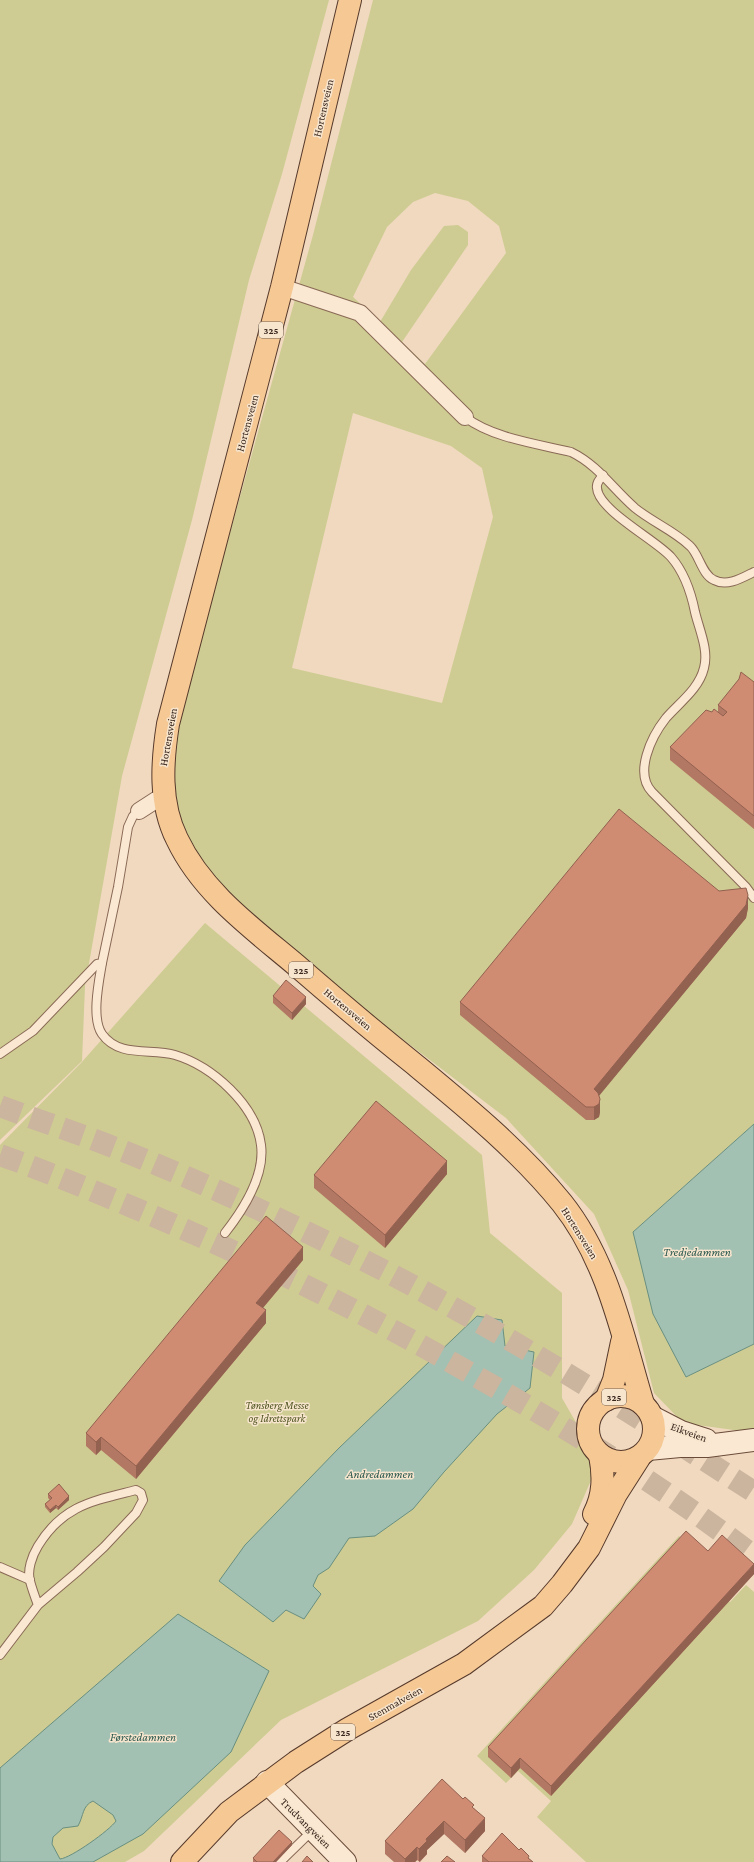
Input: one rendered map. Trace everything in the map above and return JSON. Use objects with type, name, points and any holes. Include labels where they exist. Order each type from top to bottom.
[{"type":"main road","name":"Hortensveien","points":[[350,0],[282,287],[168,724],[162,772],[168,815],[176,838],[196,873],[235,913],[469,1110],[529,1166],[548,1187],[572,1217],[596,1258],[612,1296],[622,1335],[647,1410]]},
{"type":"main road","name":"Hortensveien","points":[[606,1400],[620,1359],[622,1335]]},
{"type":"main road","name":"325","points":[[606,1400],[625,1396],[634,1398],[647,1410]]},
{"type":"main road","name":"Stenmalveien","points":[[519,1622],[565,1563],[595,1511],[601,1497],[603,1483],[600,1454],[592,1446],[588,1425],[591,1415],[597,1406],[606,1400]]},
{"type":"main road","name":"Stenmalveien","points":[[182,1862],[225,1816],[267,1782],[329,1740],[464,1664],[481,1653],[519,1622],[543,1606],[567,1578],[589,1548],[616,1494],[643,1453],[654,1430],[647,1410]]},
{"type":"main road","name":"Eikveien","points":[[647,1410],[681,1432],[704,1440],[727,1442]]},
{"type":"main road","name":"Eikveien","points":[[643,1453],[680,1446],[707,1446],[727,1442],[754,1440]]},
{"type":"main road","points":[[600,1454],[608,1460],[629,1462],[643,1453]]},
{"type":"main road","name":"Trudvangveien","points":[[267,1782],[345,1862]]},
{"type":"street","points":[[282,287],[341,306],[360,314],[464,417]]},
{"type":"street","points":[[138,811],[156,800],[165,798]]},
{"type":"lane","points":[[464,417],[484,428],[571,452],[586,460],[603,474],[635,508],[692,547],[712,579],[724,583],[754,572]]},
{"type":"lane","points":[[603,474],[598,482],[597,488],[599,495],[605,503],[617,515],[665,552],[682,573],[694,607],[703,643],[704,669],[692,690],[665,720],[656,735],[645,762],[644,782],[652,792],[746,887],[754,898]]},
{"type":"lane","points":[[138,811],[133,816],[128,827],[118,887],[102,963],[96,1012],[101,1033],[115,1046],[138,1052],[174,1055],[199,1065],[224,1083],[238,1098],[253,1120],[261,1145],[258,1171],[250,1195],[239,1215],[225,1233]]},
{"type":"lane","points":[[0,1054],[33,1031],[97,964],[102,963]]},
{"type":"lane","points":[[0,1655],[38,1605],[77,1572],[136,1513],[143,1500],[141,1493],[136,1490],[109,1496],[84,1504],[66,1514],[44,1537],[34,1552],[30,1568],[30,1580],[38,1605]]},
{"type":"lane","points":[[0,1567],[30,1580]]},
{"type":"lane","points":[[280,1862],[313,1830]]},
{"type":"green space","points":[[0,0],[329,0],[282,174],[249,280],[192,520],[122,776],[85,986],[82,1061],[0,1140]]},
{"type":"green space","points":[[373,0],[754,0],[754,1124],[633,1232],[686,1377],[754,1344],[754,1430],[748,1432],[683,1423],[654,1393],[628,1290],[594,1214],[506,1118],[304,964],[205,879],[176,817],[173,737],[313,235]],"holes":[[[435,193],[468,201],[499,226],[506,253],[425,364],[402,342],[468,245],[468,232],[458,225],[444,226],[411,270],[380,322],[353,297],[387,227],[413,202]],[[353,413],[451,446],[482,468],[493,517],[442,703],[292,668]]]},
{"type":"green space","name":"Tønsberg Messe og Idrettspark","points":[[205,923],[482,1155],[490,1233],[562,1293],[562,1398],[586,1440],[592,1478],[572,1524],[534,1570],[478,1621],[281,1720],[144,1851],[125,1862],[0,1862],[0,1145],[81,1063]]},
{"type":"green space","points":[[679,1536],[701,1556],[691,1567],[730,1602],[746,1585],[754,1592],[754,1862],[586,1862],[537,1817],[551,1801],[518,1771],[506,1783],[477,1756]]},
{"type":"water","name":"Tredjedammen","points":[[754,1124],[754,1344],[686,1377],[653,1314],[633,1232]]},
{"type":"water","name":"Andredammen","points":[[477,1316],[502,1320],[505,1346],[534,1352],[530,1388],[497,1414],[444,1472],[413,1509],[375,1536],[349,1538],[329,1568],[318,1575],[313,1586],[321,1594],[304,1619],[286,1610],[273,1622],[219,1581],[245,1545],[339,1448]]},
{"type":"water","name":"Førstedammen","points":[[178,1614],[269,1671],[231,1752],[143,1834],[93,1862],[0,1862],[0,1768]],"holes":[[[93,1801],[113,1815],[116,1821],[106,1831],[73,1854],[60,1859],[52,1844],[53,1837],[63,1828],[78,1826],[85,1808],[89,1803]]]},
{"type":"building","points":[[741,672],[754,682],[754,816],[670,747],[706,710],[712,712],[714,709],[723,716],[727,712],[718,705],[739,679]]},
{"type":"building","points":[[619,809],[719,891],[746,888],[748,895],[746,905],[594,1089],[598,1093],[600,1099],[599,1104],[594,1107],[586,1107],[460,1002]]},
{"type":"building","points":[[286,980],[306,997],[292,1013],[273,996]]},
{"type":"building","points":[[376,1101],[447,1161],[385,1235],[314,1175]]},
{"type":"building","points":[[266,1216],[303,1247],[256,1303],[266,1310],[136,1466],[101,1437],[96,1442],[86,1433]]},
{"type":"building","points":[[59,1484],[69,1496],[58,1507],[56,1505],[50,1510],[45,1504],[52,1498],[48,1494]]},
{"type":"building","points":[[686,1531],[708,1551],[722,1535],[754,1564],[551,1786],[520,1758],[511,1768],[488,1747]]},
{"type":"building","points":[[442,1779],[463,1799],[465,1797],[474,1805],[472,1807],[485,1818],[465,1840],[444,1821],[426,1839],[427,1841],[419,1849],[417,1847],[405,1859],[385,1841]]},
{"type":"building","points":[[279,1830],[292,1842],[273,1862],[257,1862],[253,1858]]},
{"type":"building","points":[[502,1833],[519,1850],[521,1848],[533,1862],[489,1862],[482,1856]]},
{"type":"building","points":[[307,1856],[313,1862],[302,1862]]},
{"type":"building","points":[[447,1856],[455,1862],[441,1862]]},
{"type":"tunnel","points":[[0,1106],[141,1158],[225,1194],[280,1219],[389,1273],[496,1332],[600,1394],[754,1492]]},
{"type":"tunnel","points":[[0,1155],[100,1194],[219,1245],[305,1285],[389,1328],[472,1374],[616,1460],[686,1507],[754,1556]]}]
